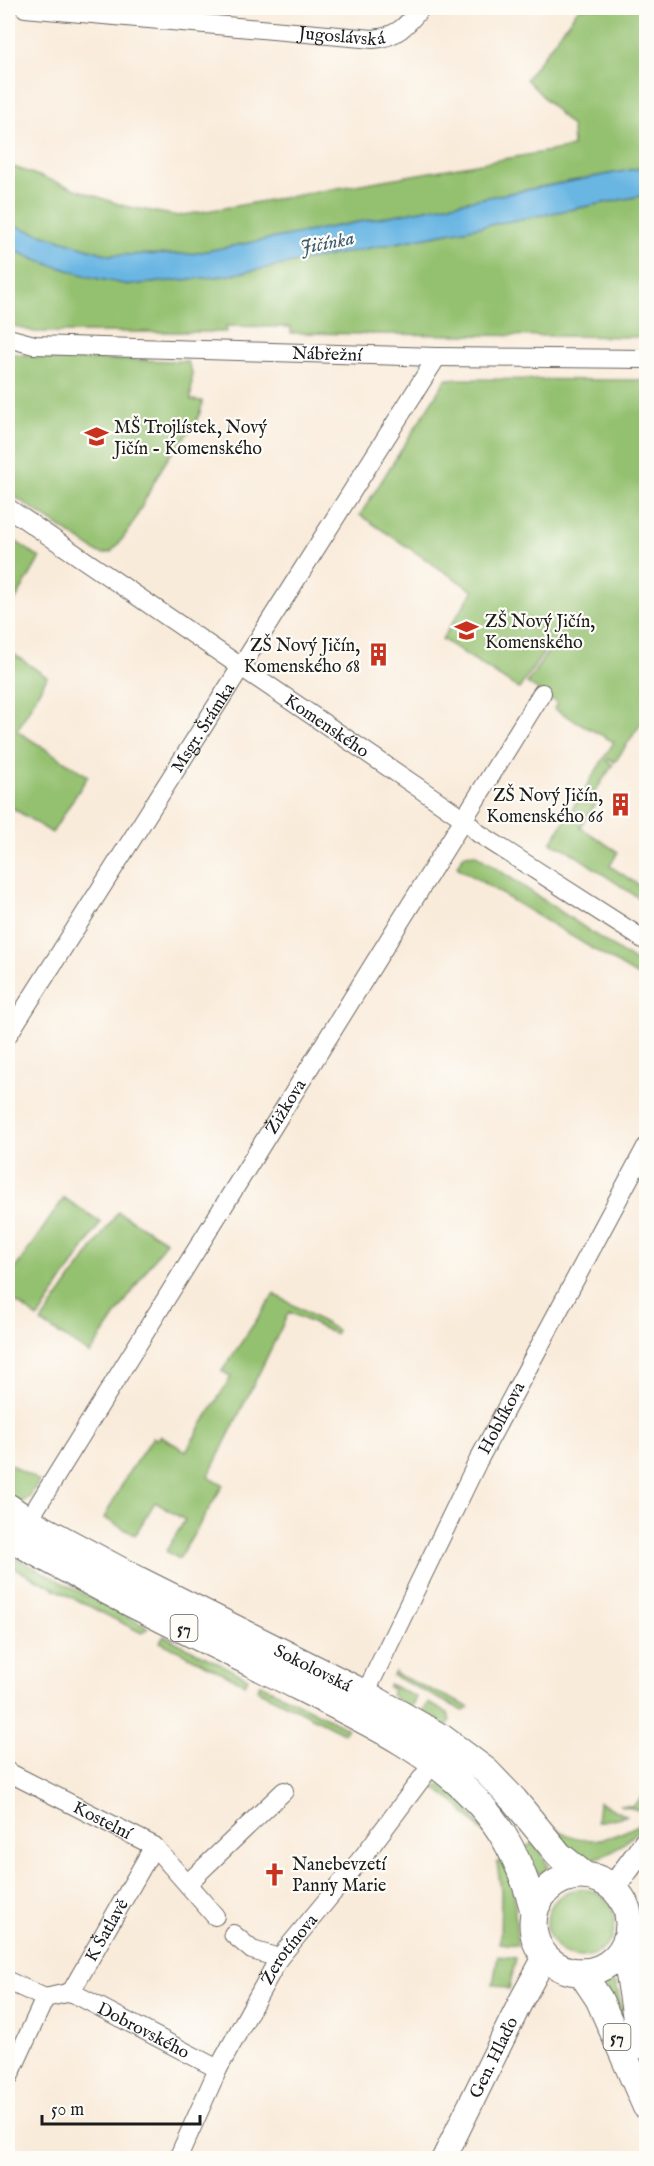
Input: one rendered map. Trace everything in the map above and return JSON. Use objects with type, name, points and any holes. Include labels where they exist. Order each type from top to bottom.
[{"type":"main road","name":"Sokolovská","points":[[14,1521],[134,1578],[412,1719],[470,1757],[514,1800],[559,1855],[585,1876]]},
{"type":"main road","name":"Sokolovská","points":[[14,1521],[434,1762],[463,1786],[494,1822],[525,1877],[534,1911]]},
{"type":"main road","name":"57","points":[[585,1876],[600,1879],[613,1888],[623,1900],[628,1914],[629,1930],[625,1945],[635,2012],[646,2046]]},
{"type":"main road","points":[[534,1911],[540,1898],[555,1883],[570,1877],[585,1876]]},
{"type":"main road","name":"57","points":[[534,1911],[533,1932],[546,1958]]},
{"type":"main road","points":[[546,1958],[565,1970],[581,1972],[603,1967],[616,1958],[625,1945]]},
{"type":"main road","name":"57","points":[[581,1972],[599,1999],[646,2106]]},
{"type":"street","name":"Jugoslávská","points":[[25,8],[373,39],[387,38],[404,29],[421,8]]},
{"type":"street","name":"Nábřežní","points":[[8,338],[34,345],[436,357],[646,359]]},
{"type":"street","name":"Msgr. Šrámka","points":[[8,1035],[240,664],[436,357]]},
{"type":"street","name":"Komenského","points":[[8,508],[465,819],[478,833],[646,941]]},
{"type":"street","name":"Žižkova","points":[[14,1521],[465,819],[542,693]]},
{"type":"street","name":"Hoblíkova","points":[[365,1694],[478,1461],[646,1147]]},
{"type":"street","name":"Žerotínova","points":[[178,2158],[218,2069],[279,1958],[365,1854],[434,1762]]},
{"type":"street","name":"Kostelní","points":[[8,1772],[154,1846],[215,1916]]},
{"type":"street","points":[[188,1883],[284,1791]]},
{"type":"street","points":[[613,1888],[646,1843]]},
{"type":"street","name":"K Šatlavě","points":[[71,1992],[154,1846]]},
{"type":"street","points":[[234,1934],[252,1950],[279,1958]]},
{"type":"street","name":"Gen. Hlaďo","points":[[444,2158],[522,1999],[546,1958]]},
{"type":"street","points":[[8,1981],[45,1998],[71,1992]]},
{"type":"street","name":"Dobrovského","points":[[71,1992],[218,2069]]},
{"type":"street","points":[[8,2079],[45,1998]]},
{"type":"green space","points":[[579,8],[646,8],[646,167],[191,254],[109,255],[8,224],[8,165],[124,206],[178,216],[573,147],[572,127],[526,79]]},
{"type":"green space","points":[[646,195],[646,337],[291,333],[291,327],[226,326],[226,332],[34,332],[8,324],[8,247],[36,260],[90,277],[129,285],[224,276]]},
{"type":"green space","name":"MŠ Trojlístek, Nový Jičín - Komenského","points":[[8,353],[60,359],[187,361],[192,372],[191,400],[202,401],[198,417],[160,471],[128,531],[111,552],[103,554],[97,552],[8,492]]},
{"type":"green space","name":"ZŠ Nový Jičín, Komenského","points":[[446,379],[646,380],[646,716],[615,762],[609,759],[607,761],[613,765],[593,794],[599,799],[580,827],[618,852],[610,866],[646,890],[646,903],[566,849],[551,843],[614,742],[554,709],[557,703],[527,683],[549,650],[546,649],[519,689],[442,639],[473,591],[360,515]]},
{"type":"green space","points":[[8,536],[40,558],[8,613]]},
{"type":"green space","points":[[8,650],[47,677],[17,731],[88,776],[52,833],[8,805]]},
{"type":"green space","points":[[475,854],[646,969],[646,981],[457,867],[464,855]]},
{"type":"green space","points":[[64,1198],[101,1222],[38,1318],[8,1296],[8,1279]]},
{"type":"green space","points":[[118,1212],[166,1241],[90,1354],[41,1322]]},
{"type":"green space","points":[[274,1294],[337,1330],[335,1334],[289,1312],[208,1477],[223,1485],[179,1559],[166,1551],[185,1520],[155,1502],[135,1535],[104,1518],[129,1472],[153,1437],[158,1440],[160,1436],[186,1451],[231,1377],[222,1371]]},
{"type":"green space","points":[[8,1463],[39,1481],[29,1498],[20,1503],[8,1499]]},
{"type":"green space","points":[[8,1554],[148,1628],[142,1633],[8,1565]]},
{"type":"green space","points":[[164,1636],[248,1678],[245,1684],[160,1642]]},
{"type":"green space","points":[[395,1672],[469,1707],[464,1711],[393,1676]]},
{"type":"green space","points":[[260,1684],[347,1728],[344,1733],[257,1690]]},
{"type":"green space","points":[[389,1684],[416,1697],[410,1709],[391,1695],[393,1689],[388,1687]]},
{"type":"green space","points":[[428,1703],[448,1713],[450,1721],[447,1727],[422,1714]]},
{"type":"green space","points":[[439,1784],[461,1800],[495,1844],[456,1804],[432,1786]]},
{"type":"green space","points":[[646,1793],[646,1812],[619,1805],[633,1806]]},
{"type":"green space","points":[[599,1802],[626,1816],[597,1822]]},
{"type":"green space","points":[[642,1823],[645,1824],[612,1852],[592,1858],[582,1857],[573,1852],[548,1824],[573,1837],[595,1840],[617,1835]]},
{"type":"green space","points":[[534,1842],[549,1867],[540,1874],[536,1873],[521,1850]]},
{"type":"green space","points":[[503,1860],[514,1891],[517,1945],[500,1943],[501,1891],[497,1863]]},
{"type":"green space","points":[[581,1889],[594,1892],[605,1899],[612,1910],[615,1923],[612,1936],[605,1947],[594,1954],[581,1957],[568,1954],[557,1947],[550,1936],[547,1923],[550,1910],[557,1899],[568,1892]]},
{"type":"green space","points":[[642,1945],[646,1946],[646,2011]]},
{"type":"green space","points":[[498,1956],[516,1958],[509,1989],[493,1984]]},
{"type":"green space","points":[[610,1980],[616,1984],[624,2018],[619,2019],[604,1985]]},
{"type":"water","name":"Jičínka","points":[[646,167],[646,195],[224,276],[129,285],[90,277],[36,260],[8,247],[8,224],[109,255],[191,254]]},
{"type":"place","name":"MŠ Trojlístek, Nový Jičín - Komenského","points":[[96,437]]},
{"type":"place","name":"ZŠ Nový Jičín, Komenského","points":[[467,631]]},
{"type":"place","name":"ZŠ Nový Jičín, Komenského 68","points":[[378,655]]},
{"type":"place","name":"ZŠ Nový Jičín, Komenského 66","points":[[621,805]]},
{"type":"place","name":"Nanebevzetí Panny Marie","points":[[274,1874]]}]
